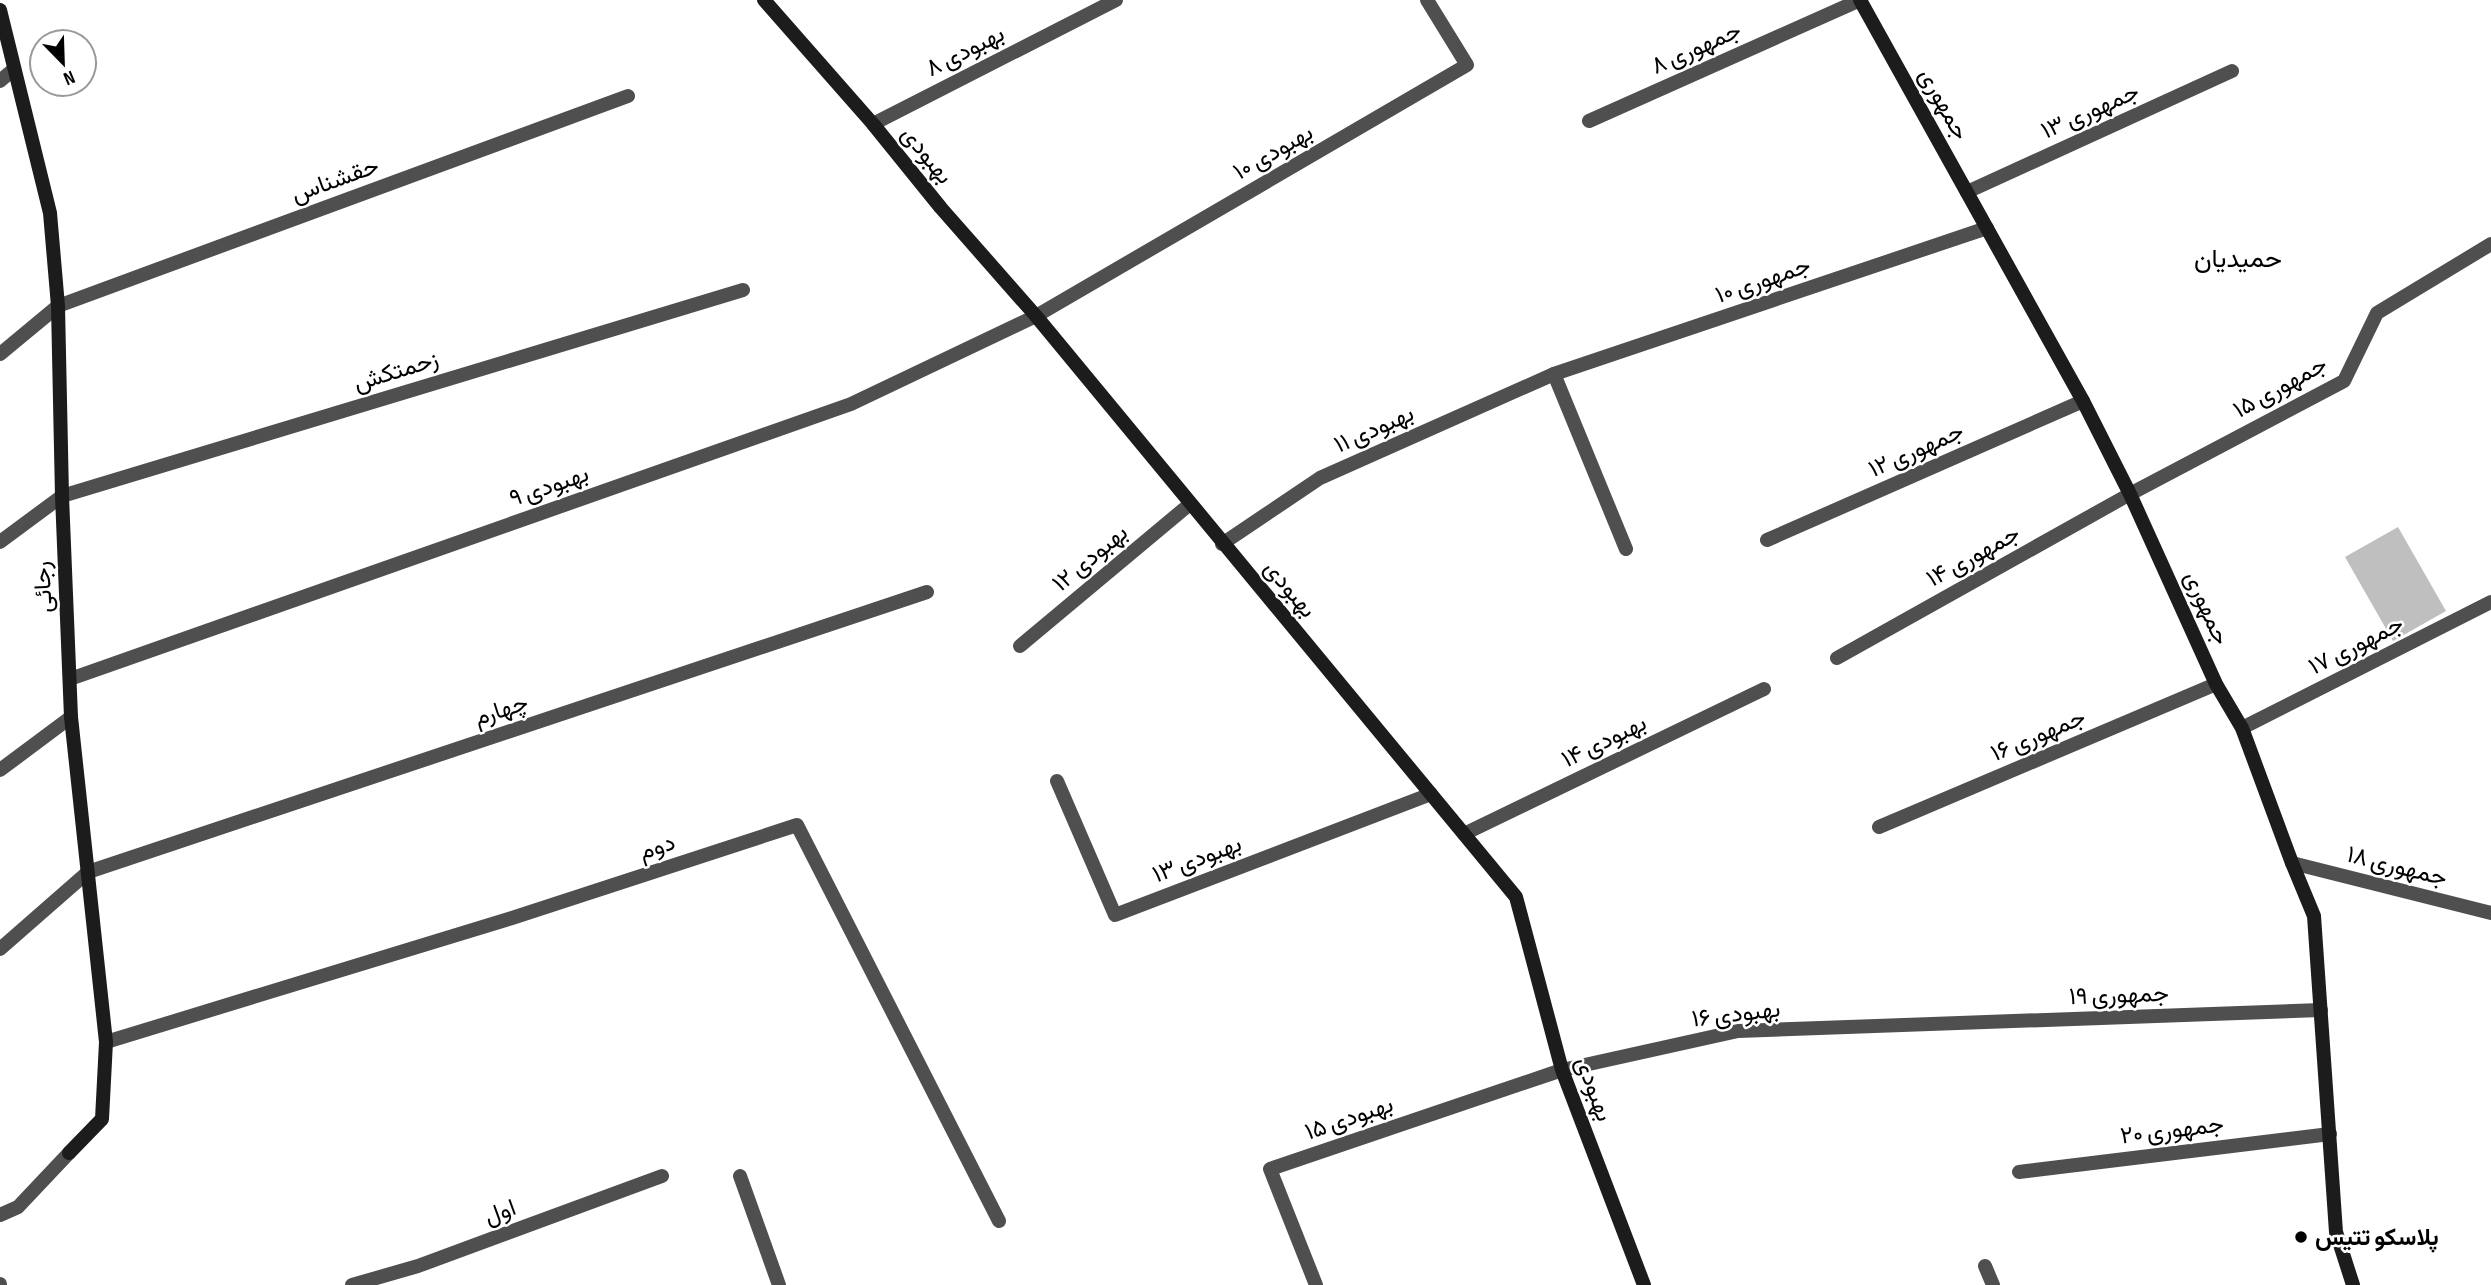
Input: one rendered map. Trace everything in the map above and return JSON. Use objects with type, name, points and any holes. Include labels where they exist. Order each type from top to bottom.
[{"type":"street","name":"بهبودی","points":[[764,0],[1036,316],[1189,505],[1516,897],[1562,1070],[1644,1285]]},
{"type":"street","name":"بهبودی ۸","points":[[873,124],[1116,0]]},
{"type":"street","name":"بهبودی ۱۰","points":[[1036,316],[1467,65],[1427,0]]},
{"type":"street","name":"جمهوری ۸","points":[[1589,121],[1860,0]]},
{"type":"street","name":"جمهوری","points":[[1860,0],[2083,401],[2130,494],[2216,684],[2242,728],[2292,863],[2315,916],[2336,1232],[2353,1285]]},
{"type":"street","name":"رجائی","points":[[0,10],[50,214],[58,306],[71,717],[106,1042],[102,1119],[18,1207],[0,1215]]},
{"type":"street","points":[[0,81],[14,69]]},
{"type":"street","name":"جمهوری ۱۳","points":[[1967,192],[2232,71]]},
{"type":"street","name":"حقشناس","points":[[0,354],[58,306],[628,96]]},
{"type":"street","name":"جمهوری ۱۰","points":[[1554,374],[1987,228]]},
{"type":"street","name":"جمهوری ۱۵","points":[[2130,494],[2344,381],[2378,313],[2491,244]]},
{"type":"street","name":"زحمتکش","points":[[0,542],[62,496],[743,290]]},
{"type":"street","name":"بهبودی ۹","points":[[70,679],[850,404],[1036,316]]},
{"type":"street","points":[[1554,374],[1626,549]]},
{"type":"street","name":"بهبودی ۱۱","points":[[1222,544],[1320,478],[1554,374]]},
{"type":"street","name":"جمهوری ۱۲","points":[[1768,540],[2083,401]]},
{"type":"street","name":"جمهوری ۱۴","points":[[1837,658],[2130,494]]},
{"type":"street","name":"بهبودی ۱۲","points":[[1020,646],[1189,505]]},
{"type":"street","name":"چهارم","points":[[88,872],[927,592]]},
{"type":"street","name":"جمهوری ۱۷","points":[[2242,728],[2491,602]]},
{"type":"street","name":"جمهوری ۱۶","points":[[1879,827],[2216,684]]},
{"type":"street","name":"بهبودی ۱۴","points":[[1464,834],[1765,689]]},
{"type":"street","points":[[0,770],[71,717]]},
{"type":"street","name":"بهبودی ۱۳","points":[[1057,781],[1115,915],[1432,794]]},
{"type":"street","name":"دوم","points":[[106,1042],[512,918],[797,825],[999,1221]]},
{"type":"street","name":"جمهوری ۱۸","points":[[2292,863],[2491,912]]},
{"type":"street","points":[[0,949],[88,872]]},
{"type":"street","name":"جمهوری ۱۹","points":[[1920,1026],[2321,1010]]},
{"type":"street","name":"بهبودی ۱۶","points":[[1562,1070],[1738,1031],[1920,1026]]},
{"type":"street","name":"بهبودی ۱۵","points":[[1316,1285],[1270,1169],[1562,1070]]},
{"type":"street","name":"جمهوری ۲۰","points":[[2019,1172],[2330,1134]]},
{"type":"street","name":"اول","points":[[352,1285],[418,1266],[662,1176]]},
{"type":"street","points":[[740,1177],[779,1285]]},
{"type":"street","points":[[1985,1266],[1993,1285]]},
{"type":"building","points":[[2398,527],[2446,611],[2393,641],[2345,557]]},
{"type":"place","name":"پلاسکو تتیس","points":[[2301,1237]]},
{"type":"district","name":"حمیدیان","points":[[2238,259]]}]
